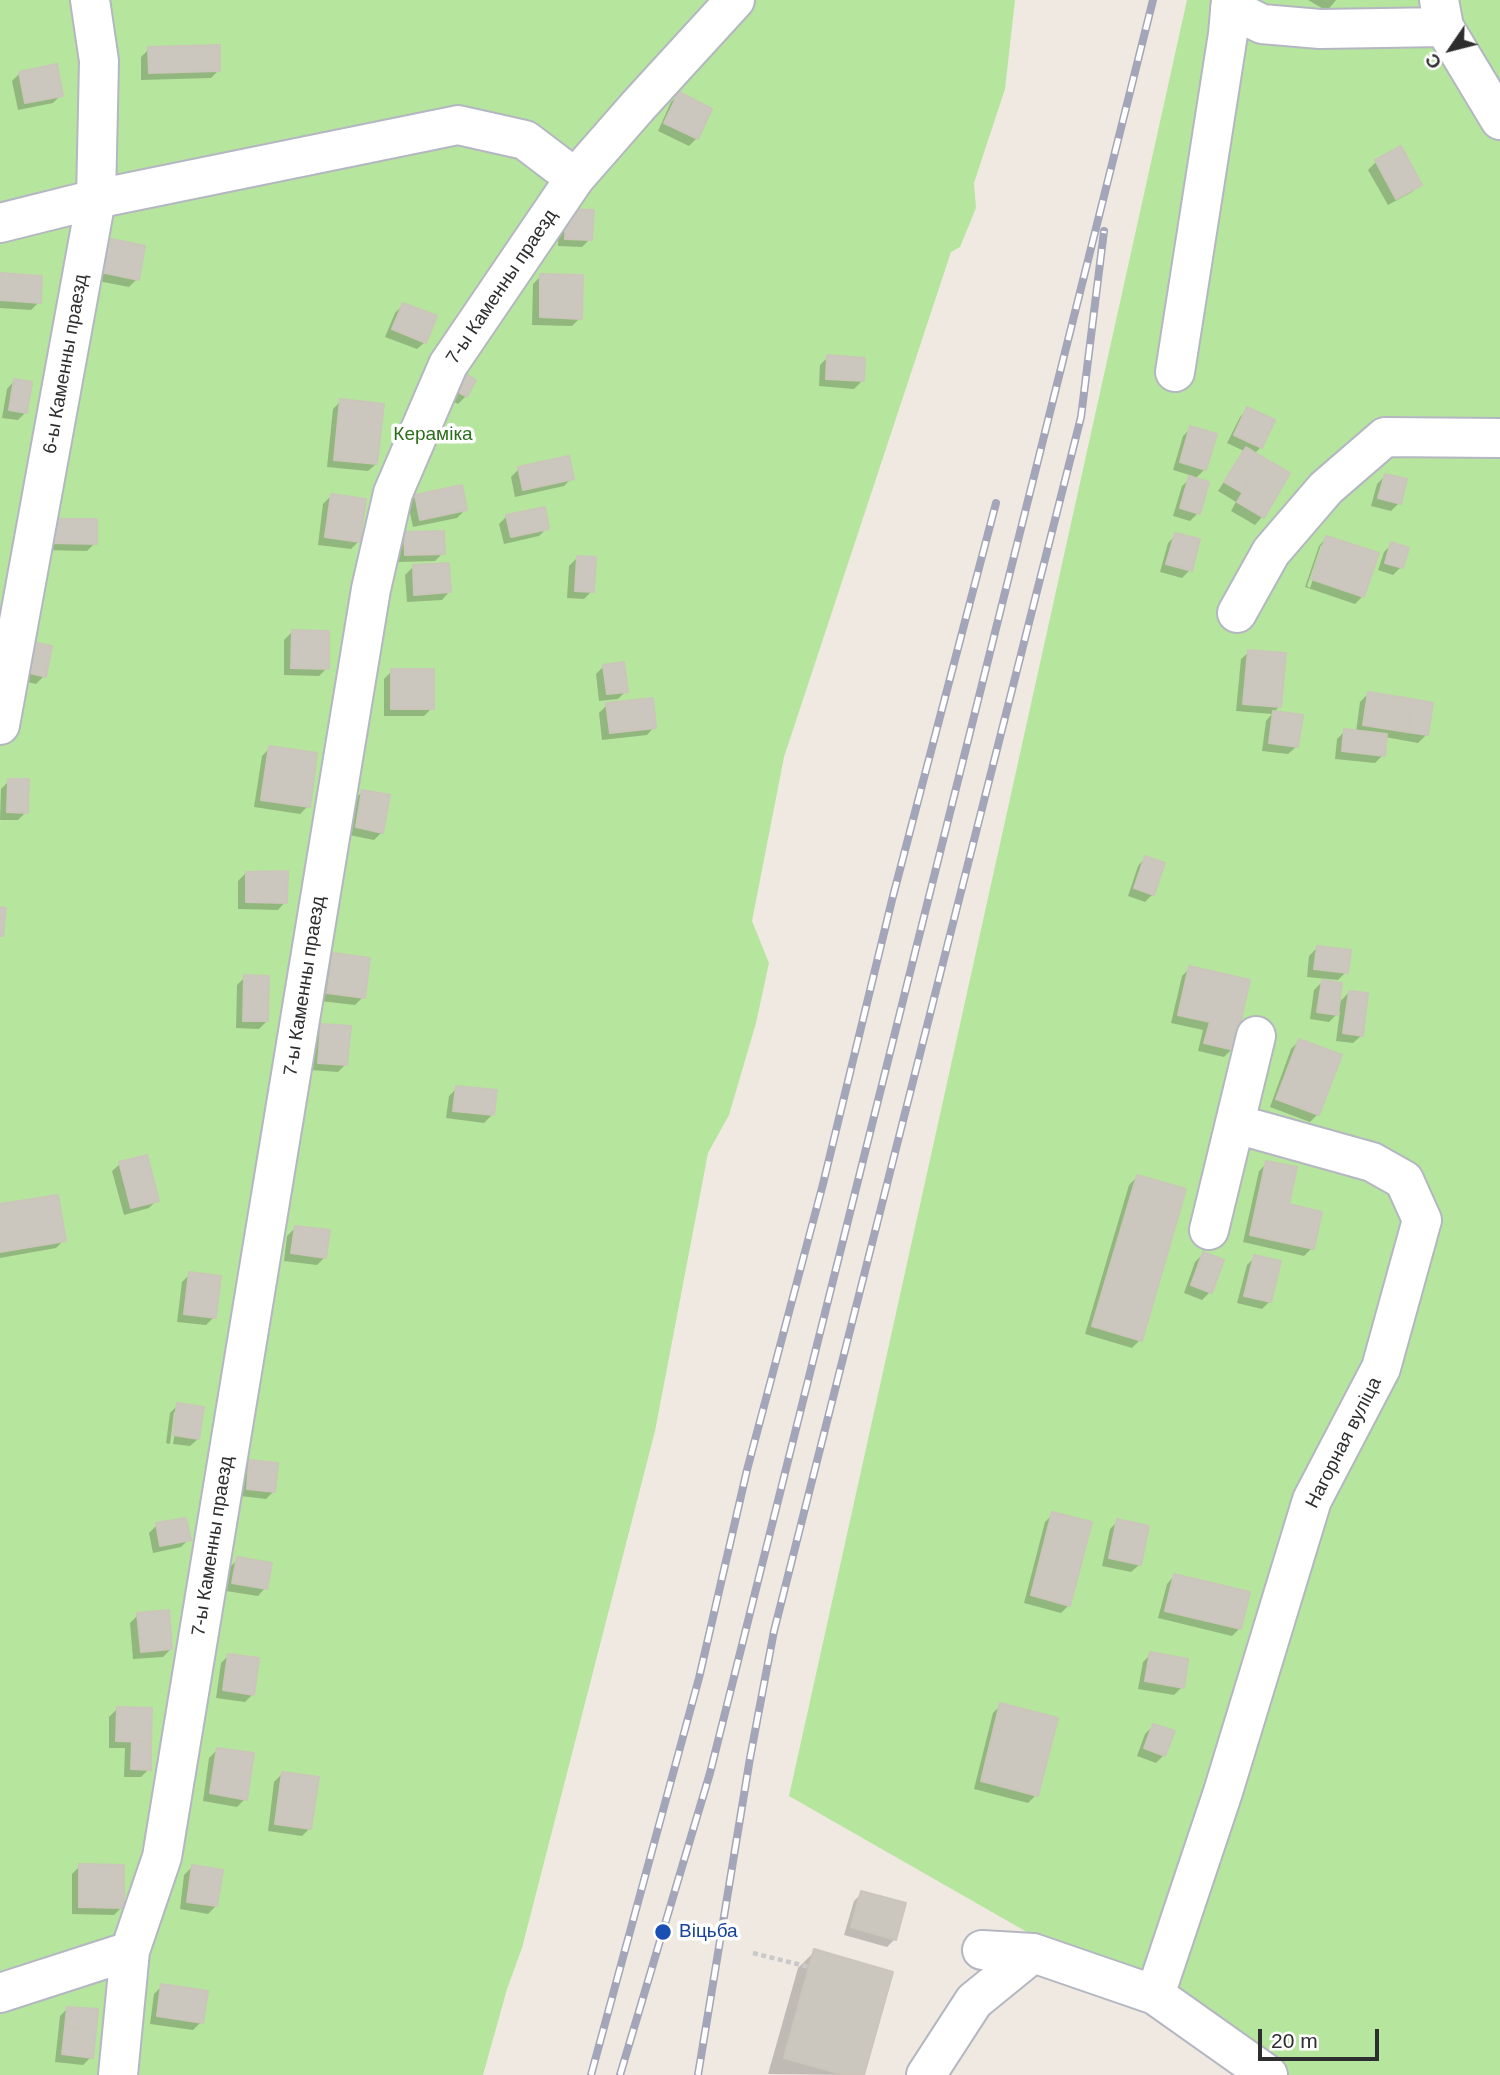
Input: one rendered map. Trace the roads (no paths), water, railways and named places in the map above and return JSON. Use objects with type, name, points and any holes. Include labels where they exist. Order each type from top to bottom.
[{"type":"street","name":"6-ы Каменны праезд","points":[[0,725],[96,199],[99,61],[90,0]]},
{"type":"street","name":"7-ы Каменны праезд","points":[[118,2075],[130,1951],[162,1857],[371,589],[393,493],[448,365],[575,178],[735,0]]},
{"type":"street","points":[[1175,372],[1231,4],[1262,24],[1320,30],[1442,14],[1500,120]]},
{"type":"street","points":[[0,223],[96,199],[458,125],[525,140],[575,178]]},
{"type":"street","points":[[1237,613],[1271,552],[1326,488],[1385,437],[1500,438]]},
{"type":"street","points":[[1209,1230],[1256,1036]]},
{"type":"street","name":"Нагорная вуліца","points":[[1155,1995],[1223,1791],[1312,1500],[1381,1368],[1422,1220],[1404,1180],[1372,1161],[1236,1124]]},
{"type":"street","points":[[982,1950],[1033,1953],[1155,1995],[1268,2075]]},
{"type":"street","points":[[0,1993],[130,1951]]},
{"type":"street","points":[[926,2075],[974,2001],[1033,1953]]},
{"type":"railway","points":[[620,2075],[710,1773],[1153,0]]},
{"type":"railway","points":[[698,2075],[750,1758],[774,1631],[1081,417],[1104,231]]},
{"type":"railway","points":[[591,2075],[699,1678],[747,1470],[823,1184],[892,900],[996,503]]},
{"type":"place","name":"Віцьба","points":[[663,1932]]},
{"type":"park label","name":"Кераміка","points":[[433,435]]}]
